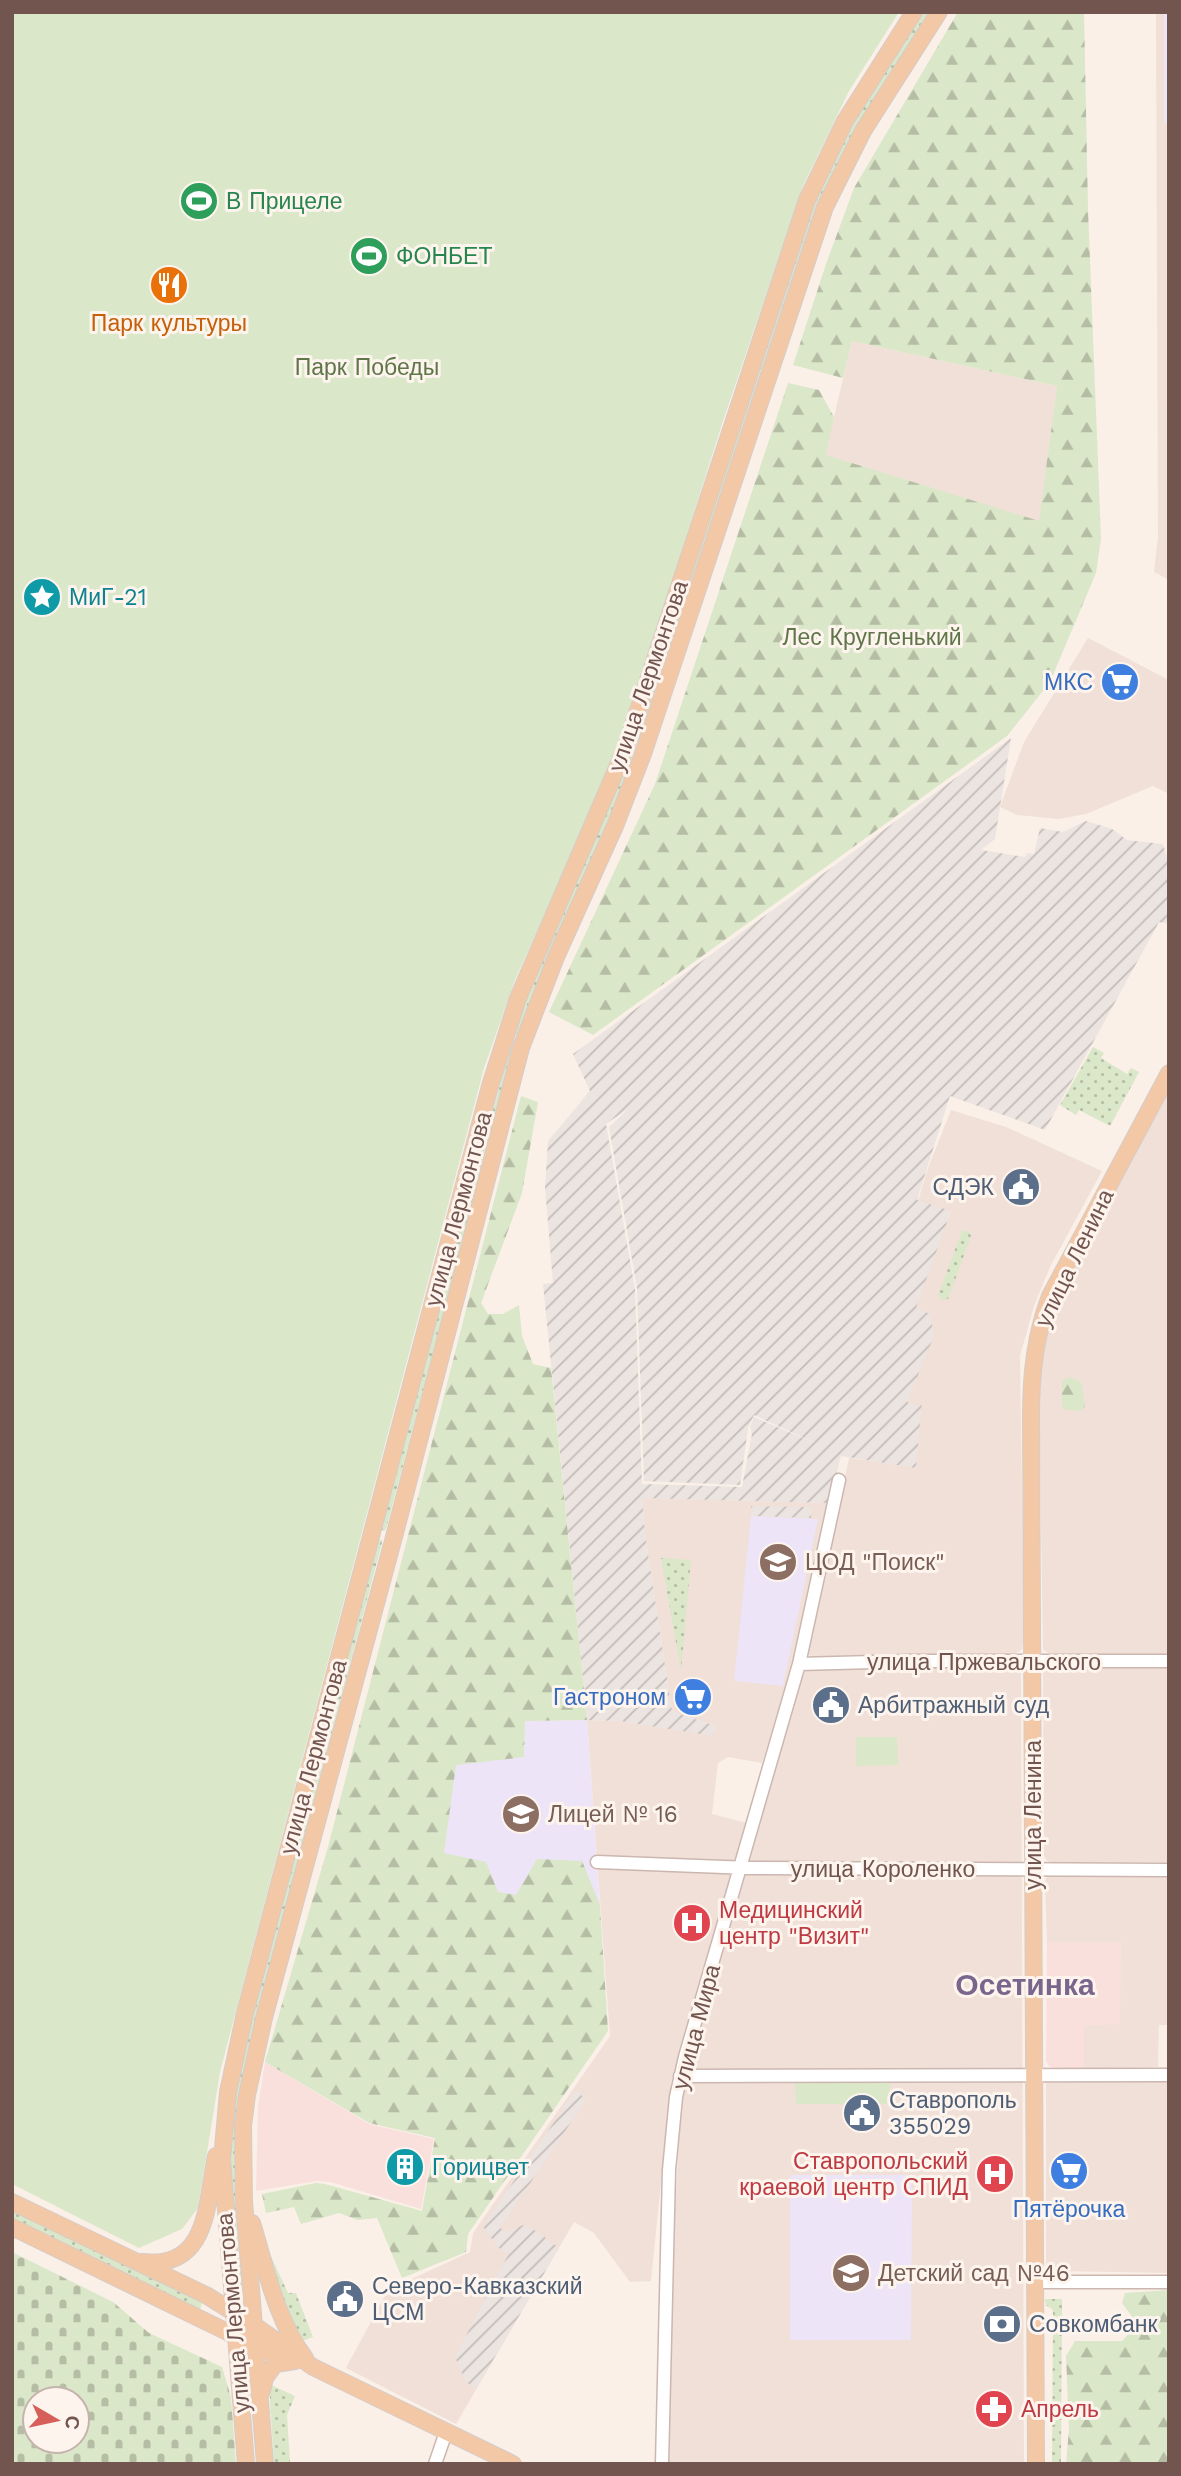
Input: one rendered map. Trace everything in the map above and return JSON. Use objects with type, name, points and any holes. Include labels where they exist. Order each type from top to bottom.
[{"type":"main road","name":"улица Лермонтова","points":[[246,2464],[222,2160],[228,2092],[245,2013],[503,1042],[533,961],[626,747],[807,200],[845,121],[914,12]]},
{"type":"main road","name":"улица Лермонтова","points":[[265,2464],[244,2200],[243,2126],[254,2058],[394,1537],[521,1048],[556,957],[615,826],[643,754],[825,207],[863,131],[939,12]]},
{"type":"main road","points":[[626,747],[643,754]]},
{"type":"main road","name":"улица Ленина","points":[[1036,2464],[1032,1363],[1046,1308],[1065,1266],[1169,1073]]},
{"type":"main road","points":[[373,1534],[394,1537]]},
{"type":"main road","points":[[126,2257],[142,2262],[168,2262],[188,2252],[198,2236],[228,2092]]},
{"type":"main road","name":"улица Лермонтова","points":[[244,2200],[268,2277],[292,2337],[313,2367]]},
{"type":"main road","points":[[12,2202],[233,2311],[313,2367]]},
{"type":"main road","points":[[12,2227],[256,2346],[313,2367],[513,2464]]},
{"type":"main road","points":[[189,2312],[213,2316],[233,2311],[243,2304],[250,2280]]},
{"type":"main road","points":[[189,2312],[218,2336],[226,2349],[240,2396]]},
{"type":"main road","points":[[260,2400],[265,2378],[275,2364],[295,2361]]},
{"type":"street","name":"улица Мира","points":[[662,2464],[669,2170],[680,2076],[799,1664],[839,1480]]},
{"type":"street","name":"улица Пржевальского","points":[[799,1664],[1169,1661]]},
{"type":"street","name":"улица Короленко","points":[[597,1862],[1169,1870]]},
{"type":"street","points":[[680,2076],[1169,2075]]},
{"type":"street","points":[[1036,2282],[1169,2283]]},
{"type":"street","points":[[435,2464],[446,2431]]},
{"type":"shaded area","points":[[1156,12],[1169,12],[1169,580],[1154,572],[1158,537]]},
{"type":"shaded area","points":[[1164,12],[1169,12],[1169,123],[1164,123]]},
{"type":"shaded area","points":[[852,341],[1057,386],[1039,522],[825,455]]},
{"type":"shaded area","points":[[1088,638],[1169,680],[1169,794],[1153,786],[1086,814],[1059,819],[1017,815],[1000,807],[1024,742]]},
{"type":"shaded area","points":[[1011,738],[995,839],[981,850],[1025,857],[1027,853],[1034,854],[1040,828],[1063,832],[1086,821],[1112,829],[1127,840],[1163,844],[1169,865],[1169,924],[1159,922],[1045,1130],[950,1096],[917,1200],[951,1211],[916,1308],[930,1314],[934,1336],[907,1402],[918,1407],[922,1401],[916,1468],[841,1456],[829,1503],[642,1498],[672,1711],[715,1726],[713,1736],[620,1721],[587,1720],[543,1284],[553,1283],[545,1187],[548,1141],[590,1091],[573,1054]],"holes":[[[629,1108],[609,1127],[637,1288],[644,1481],[740,1485],[748,1428],[754,1415],[817,1444],[754,1417],[750,1427],[752,1434],[742,1487],[642,1484],[635,1289],[606,1124]]]},
{"type":"shaded area","points":[[1169,1092],[1169,1654],[1052,1656],[1043,1649],[1039,1402],[1042,1356],[1049,1329],[1075,1268]]},
{"type":"shaded area","points":[[951,1110],[1006,1127],[1102,1171],[1050,1267],[1034,1306],[1020,1356],[1022,1649],[1012,1656],[815,1658],[807,1654],[849,1458],[916,1467],[918,1407],[906,1402],[911,1307],[951,1212],[918,1201]]},
{"type":"shaded area","points":[[642,1498],[829,1503],[791,1672],[762,1763],[728,1757],[718,1763],[712,1814],[747,1823],[671,2083],[651,2281],[630,2282],[594,2233],[574,2222],[456,2424],[346,2368],[388,2290],[470,2252],[473,2233],[610,2036],[587,1720],[620,1721],[713,1735],[715,1726],[672,1711]]},
{"type":"shaded area","points":[[751,1506],[812,1507],[811,1518],[751,1516]]},
{"type":"shaded area","name":"ЦОД \"Поиск\"","points":[[751,1516],[818,1519],[783,1686],[734,1681]]},
{"type":"shaded area","points":[[1015,1666],[1021,1671],[1024,2464],[669,2464],[670,2287],[682,2094],[687,2065],[802,1669]]},
{"type":"shaded area","points":[[1053,1666],[1169,1666],[1169,1862],[1051,1862],[1044,1856],[1043,1672]]},
{"type":"shaded area","name":"Лицей № 16","points":[[587,1720],[600,1905],[530,1922],[444,1853],[455,1765],[524,1757],[525,1721]]},
{"type":"shaded area","points":[[1048,1875],[1169,1875],[1169,2025],[1159,2025],[1158,2067],[1084,2070],[1084,2026],[1121,1942],[1047,1942],[1045,1881]]},
{"type":"shaded area","points":[[1047,1942],[1121,1942],[1120,2024],[1084,2026],[1084,2070],[1057,2069],[1049,2066],[1046,2061]]},
{"type":"shaded area","points":[[265,2062],[369,2124],[434,2139],[421,2209],[330,2182],[317,2181],[256,2191],[258,2107]]},
{"type":"shaded area","points":[[1046,2080],[1169,2080],[1169,2273],[1053,2271],[1046,2265]]},
{"type":"shaded area","points":[[576,2090],[586,2100],[500,2228],[507,2232],[523,2225],[538,2232],[559,2248],[476,2389],[466,2382],[455,2357],[508,2255],[498,2247],[484,2228],[485,2223]]},
{"type":"shaded area","name":"Детский сад №46","points":[[790,2175],[912,2175],[911,2340],[790,2340]]},
{"type":"green space","name":"Парк Победы","points":[[12,12],[899,12],[849,91],[803,186],[722,424],[619,749],[515,980],[484,1068],[220,2072],[198,2208],[182,2229],[139,2248],[12,2184]]},
{"type":"green space","points":[[922,12],[929,12],[857,128],[819,205],[636,744],[813,202],[851,124]]},
{"type":"green space","name":"Лес Кругленький","points":[[958,12],[1084,12],[1088,210],[1101,539],[1096,573],[1050,682],[1007,736],[593,1035],[549,1012],[655,784],[788,383],[819,390],[834,417],[826,455],[1039,521],[1057,386],[852,341],[843,378],[793,365],[854,188]]},
{"type":"green space","points":[[629,755],[634,757],[623,789],[517,1035],[514,1034],[539,963]]},
{"type":"green space","points":[[510,1047],[514,1049],[386,1529],[383,1531],[381,1527]]},
{"type":"green space","points":[[1093,1047],[1104,1053],[1101,1058],[1127,1074],[1131,1068],[1139,1072],[1110,1126],[1079,1110],[1076,1115],[1060,1105]]},
{"type":"green space","points":[[521,1096],[538,1102],[522,1193],[481,1303],[488,1314],[503,1314],[519,1305],[522,1336],[533,1364],[551,1368],[587,1720],[525,1721],[524,1757],[456,1765],[444,1853],[486,1862],[498,1892],[516,1895],[537,1859],[582,1861],[600,1905],[608,2031],[468,2234],[466,2252],[402,2278],[377,2218],[358,2220],[339,2213],[301,2224],[294,2207],[266,2213],[262,2194],[316,2183],[422,2211],[435,2138],[369,2123],[265,2062],[328,1847]]},
{"type":"green space","points":[[962,1231],[969,1231],[971,1236],[948,1299],[942,1300],[938,1295]]},
{"type":"green space","points":[[1069,1377],[1081,1382],[1085,1406],[1080,1411],[1064,1409],[1062,1405],[1062,1381]]},
{"type":"green space","points":[[378,1539],[382,1540],[382,1543],[257,2016],[240,2094],[235,2159],[243,2288],[239,2288],[230,2159],[235,2093],[252,2015]]},
{"type":"green space","points":[[661,1558],[691,1560],[681,1671]]},
{"type":"green space","points":[[856,1737],[897,1737],[898,1765],[856,1766]]},
{"type":"green space","points":[[890,2082],[890,2104],[796,2104],[795,2083]]},
{"type":"green space","points":[[12,2211],[202,2302],[201,2308],[12,2219]]},
{"type":"green space","points":[[12,2252],[113,2302],[149,2333],[222,2367],[231,2397],[236,2464],[12,2464]]},
{"type":"green space","points":[[269,2252],[288,2293],[296,2293],[313,2337],[305,2340],[298,2338],[266,2256]]},
{"type":"green space","points":[[1169,2290],[1169,2464],[1066,2464],[1069,2429],[1066,2356],[1075,2341],[1122,2341],[1134,2328],[1131,2315],[1122,2303],[1125,2293]]},
{"type":"green space","points":[[1045,2299],[1062,2299],[1061,2464],[1052,2464],[1053,2310],[1046,2305]]},
{"type":"green space","points":[[269,2384],[295,2396],[287,2415],[290,2464],[274,2464]]},
{"type":"place","name":"В Прицеле","points":[[199,201]]},
{"type":"place","name":"ФОНБЕТ","points":[[369,256]]},
{"type":"place","name":"Парк культуры","points":[[169,285]]},
{"type":"place","name":"МиГ-21","points":[[42,597]]},
{"type":"place","name":"МКС","points":[[1120,682]]},
{"type":"place","name":"СДЭК","points":[[1021,1187]]},
{"type":"place","name":"ЦОД \"Поиск\"","points":[[778,1562]]},
{"type":"place","name":"Гастроном","points":[[693,1697]]},
{"type":"place","name":"Арбитражный суд","points":[[831,1705]]},
{"type":"place","name":"Лицей № 16","points":[[521,1814]]},
{"type":"place","name":"Медицинский центр \"Визит\"","points":[[692,1923]]},
{"type":"place","name":"Ставрополь 355029","points":[[862,2113]]},
{"type":"place","name":"Горицвет","points":[[405,2167]]},
{"type":"place","name":"Пятёрочка","points":[[1069,2171]]},
{"type":"place","name":"Ставропольский краевой центр СПИД","points":[[995,2174]]},
{"type":"place","name":"Детский сад №46","points":[[851,2273]]},
{"type":"place","name":"Северо-Кавказский ЦСМ","points":[[345,2299]]},
{"type":"place","name":"Совкомбанк","points":[[1002,2324]]},
{"type":"place","name":"Апрель","points":[[994,2409]]},
{"type":"district","name":"Осетинка","points":[[1025,1985]]}]
